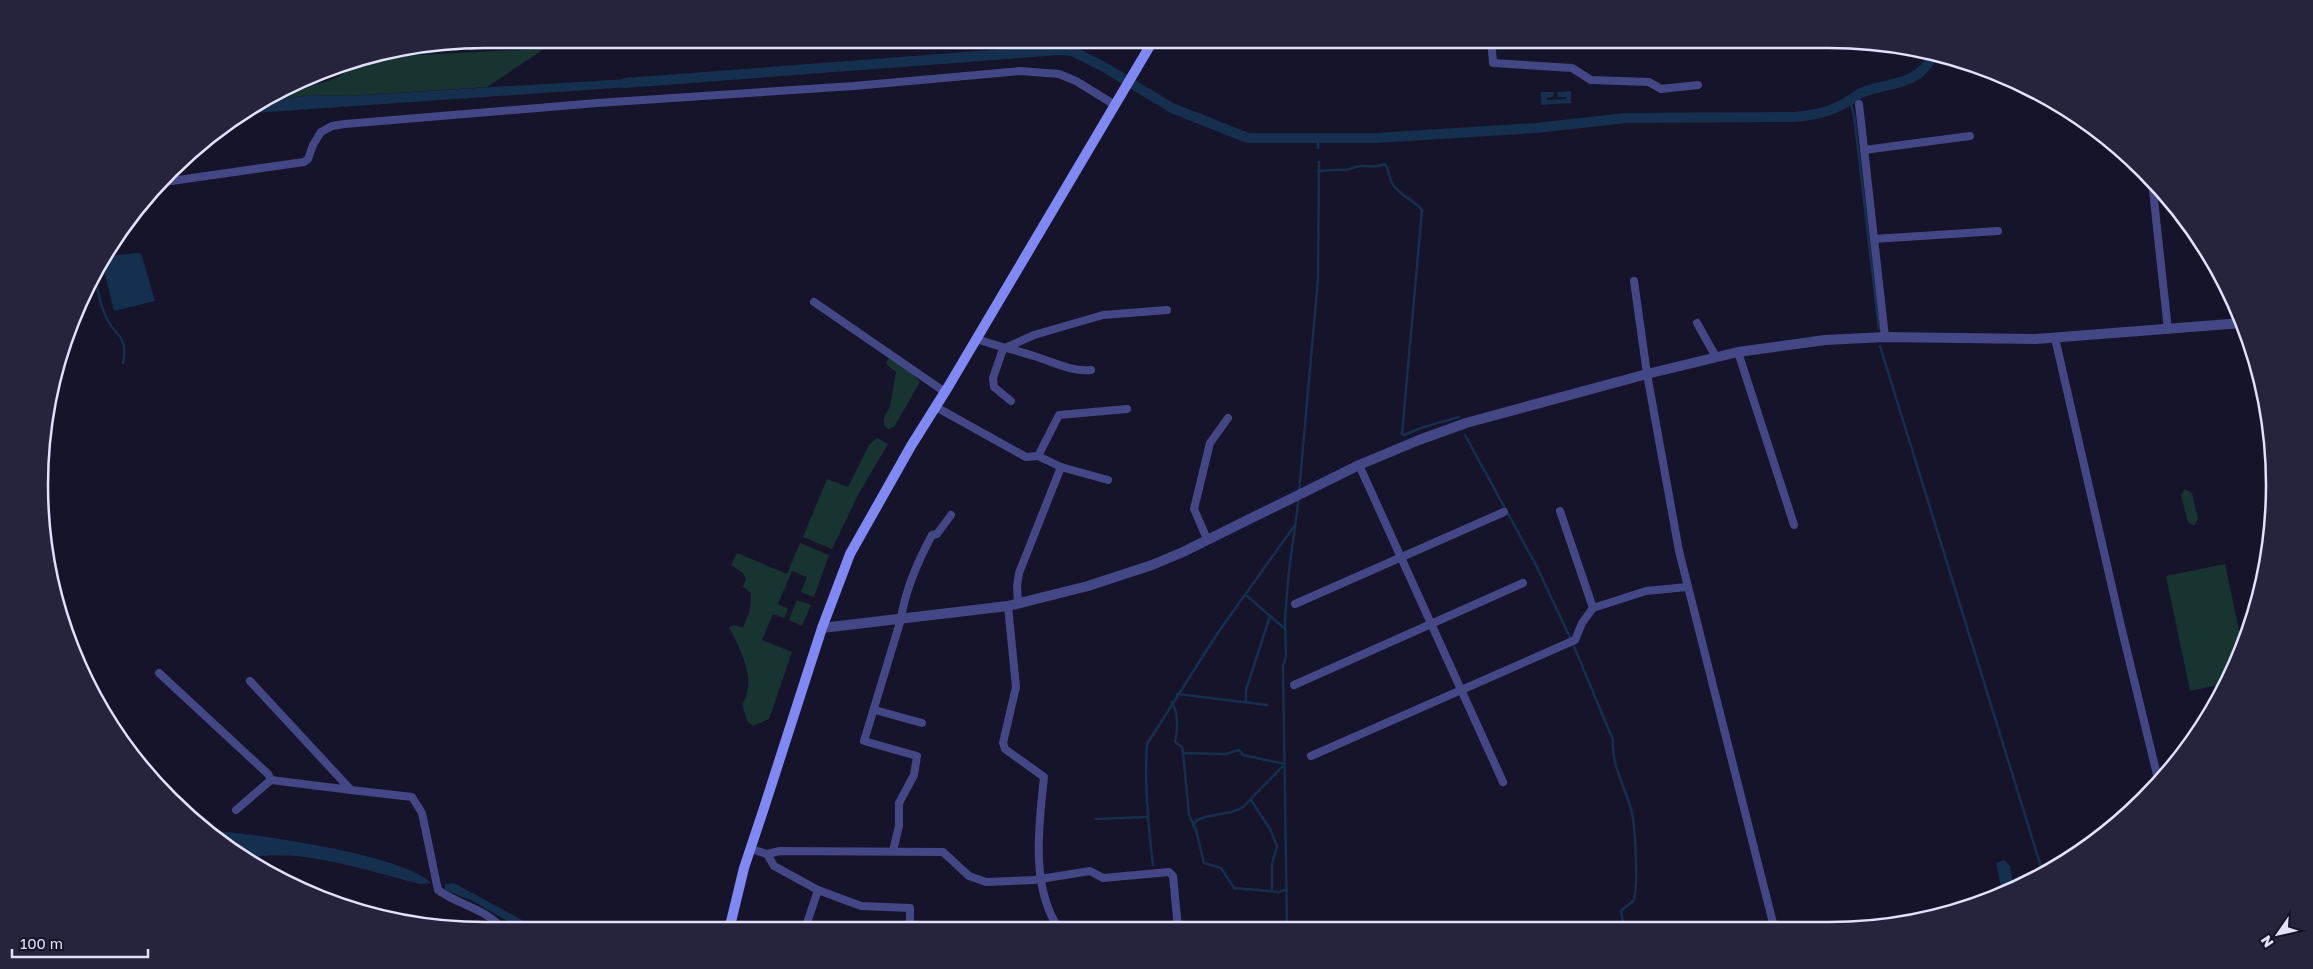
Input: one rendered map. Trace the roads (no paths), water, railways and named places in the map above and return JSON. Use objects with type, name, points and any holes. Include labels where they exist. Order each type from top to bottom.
[{"type":"main road","points":[[731,922],[751,849],[822,628],[850,554],[910,446],[977,339],[1148,48]]},
{"type":"street","points":[[1492,48],[1493,63],[1572,68],[1591,80],[1649,82],[1661,89],[1698,85]]},
{"type":"street","points":[[169,181],[304,162],[308,159],[316,138],[327,128],[395,120],[1020,72],[1059,74],[1076,81],[1115,105]]},
{"type":"street","points":[[1858,104],[1885,337]]},
{"type":"street","points":[[1864,150],[1970,136]]},
{"type":"street","points":[[2153,192],[2168,330]]},
{"type":"street","points":[[1874,239],[1998,231]]},
{"type":"street","points":[[1634,281],[1647,374],[1679,551],[1773,922]]},
{"type":"street","points":[[814,302],[945,392]]},
{"type":"street","points":[[1012,401],[994,387],[994,378],[1003,349],[1034,335],[1103,316],[1167,310]]},
{"type":"street","points":[[1697,323],[1716,357]]},
{"type":"street","points":[[822,628],[1013,605],[1125,575],[1167,559],[1359,465],[1419,440],[1466,423],[1647,374],[1738,352],[1826,340],[1885,337],[2055,338],[2168,330],[2234,323]]},
{"type":"street","points":[[2055,338],[2157,773]]},
{"type":"street","points":[[977,339],[1003,349],[1031,355],[1079,371],[1091,370]]},
{"type":"street","points":[[1738,352],[1794,525]]},
{"type":"street","points":[[936,407],[1026,456],[1038,456],[1062,466],[1108,480]]},
{"type":"street","points":[[1038,456],[1059,415],[1127,409]]},
{"type":"street","points":[[1207,539],[1194,508],[1210,443],[1228,418]]},
{"type":"street","points":[[1359,465],[1504,782]]},
{"type":"street","points":[[1055,922],[1047,909],[1038,848],[1044,777],[1005,749],[1003,743],[1016,686],[1013,605],[1019,573],[1062,466]]},
{"type":"street","points":[[1560,511],[1593,608]]},
{"type":"street","points":[[1295,604],[1504,512]]},
{"type":"street","points":[[892,851],[899,826],[900,803],[914,775],[917,756],[864,741],[901,619],[903,602],[920,557],[932,535],[937,534],[951,515]]},
{"type":"street","points":[[1294,685],[1523,583]]},
{"type":"street","points":[[1311,756],[1575,640],[1582,623],[1593,608],[1646,591],[1687,587]]},
{"type":"street","points":[[159,673],[235,742],[268,774],[270,780]]},
{"type":"street","points":[[250,681],[351,790]]},
{"type":"street","points":[[874,710],[922,723]]},
{"type":"street","points":[[236,810],[270,780],[412,797],[422,813],[438,890],[497,922]]},
{"type":"street","points":[[751,849],[767,854],[780,851],[942,852],[968,876],[986,882],[1042,879],[1090,871],[1103,878],[1169,872],[1173,876],[1177,922]]},
{"type":"street","points":[[767,854],[774,866],[818,890],[862,906],[910,908],[910,922]]},
{"type":"street","points":[[807,922],[818,890]]},
{"type":"water","points":[[644,78],[630,87],[255,113],[279,99],[313,95],[347,96]]},
{"type":"water","points":[[1571,91],[1571,103],[1541,105],[1541,92],[1554,92],[1553,97],[1547,98],[1547,100],[1566,99],[1566,97],[1558,97],[1557,92]]},
{"type":"water","points":[[141,253],[155,301],[114,311],[104,270],[113,255]]},
{"type":"water","points":[[218,831],[288,840],[358,854],[390,863],[415,873],[431,883],[420,884],[313,858],[269,855],[256,857]]},
{"type":"water","points":[[2004,860],[2010,866],[2013,880],[2001,886],[1996,863]]},
{"type":"water","points":[[454,883],[525,922],[509,922],[471,900],[445,890],[445,884]]},
{"type":"waterway","points":[[625,83],[1059,50],[1072,51],[1104,67],[1172,108],[1248,138],[1376,138],[1536,128],[1626,118],[1795,117],[1831,110],[1863,92],[1902,82],[1920,73],[1930,59]]},
{"type":"waterway","points":[[1850,100],[1854,115],[1879,329]]},
{"type":"waterway","points":[[1318,140],[1318,148]]},
{"type":"waterway","points":[[1299,492],[1318,279],[1319,162]]},
{"type":"waterway","points":[[1318,171],[1346,170],[1359,166],[1385,164],[1394,186],[1422,210],[1402,434],[1404,435],[1459,417]]},
{"type":"waterway","points":[[96,285],[98,295],[109,323],[122,341],[124,347],[123,363]]},
{"type":"waterway","points":[[1880,346],[2041,866]]},
{"type":"waterway","points":[[1465,435],[1536,565],[1573,644],[1613,740],[1614,759],[1632,813],[1635,844],[1635,895],[1633,901],[1621,911],[1623,922]]},
{"type":"waterway","points":[[1287,922],[1283,666],[1286,656],[1285,619],[1289,570],[1299,498]]},
{"type":"waterway","points":[[1153,865],[1147,804],[1147,744],[1217,634],[1295,525]]},
{"type":"waterway","points":[[1247,596],[1285,629]]},
{"type":"waterway","points":[[1246,702],[1246,690],[1270,616]]},
{"type":"waterway","points":[[1177,694],[1267,705]]},
{"type":"waterway","points":[[1172,702],[1177,722],[1175,742],[1182,747],[1183,753],[1189,815],[1196,830],[1204,863],[1221,868],[1234,888],[1279,892],[1287,889]]},
{"type":"waterway","points":[[1183,753],[1226,754],[1239,750],[1243,755],[1285,764]]},
{"type":"waterway","points":[[1193,825],[1197,820],[1205,817],[1242,808],[1285,764]]},
{"type":"waterway","points":[[1251,800],[1270,829],[1277,846],[1272,864],[1272,890]]},
{"type":"waterway","points":[[1096,819],[1147,817]]},
{"type":"railway","points":[[440,50],[473,48]]}]
